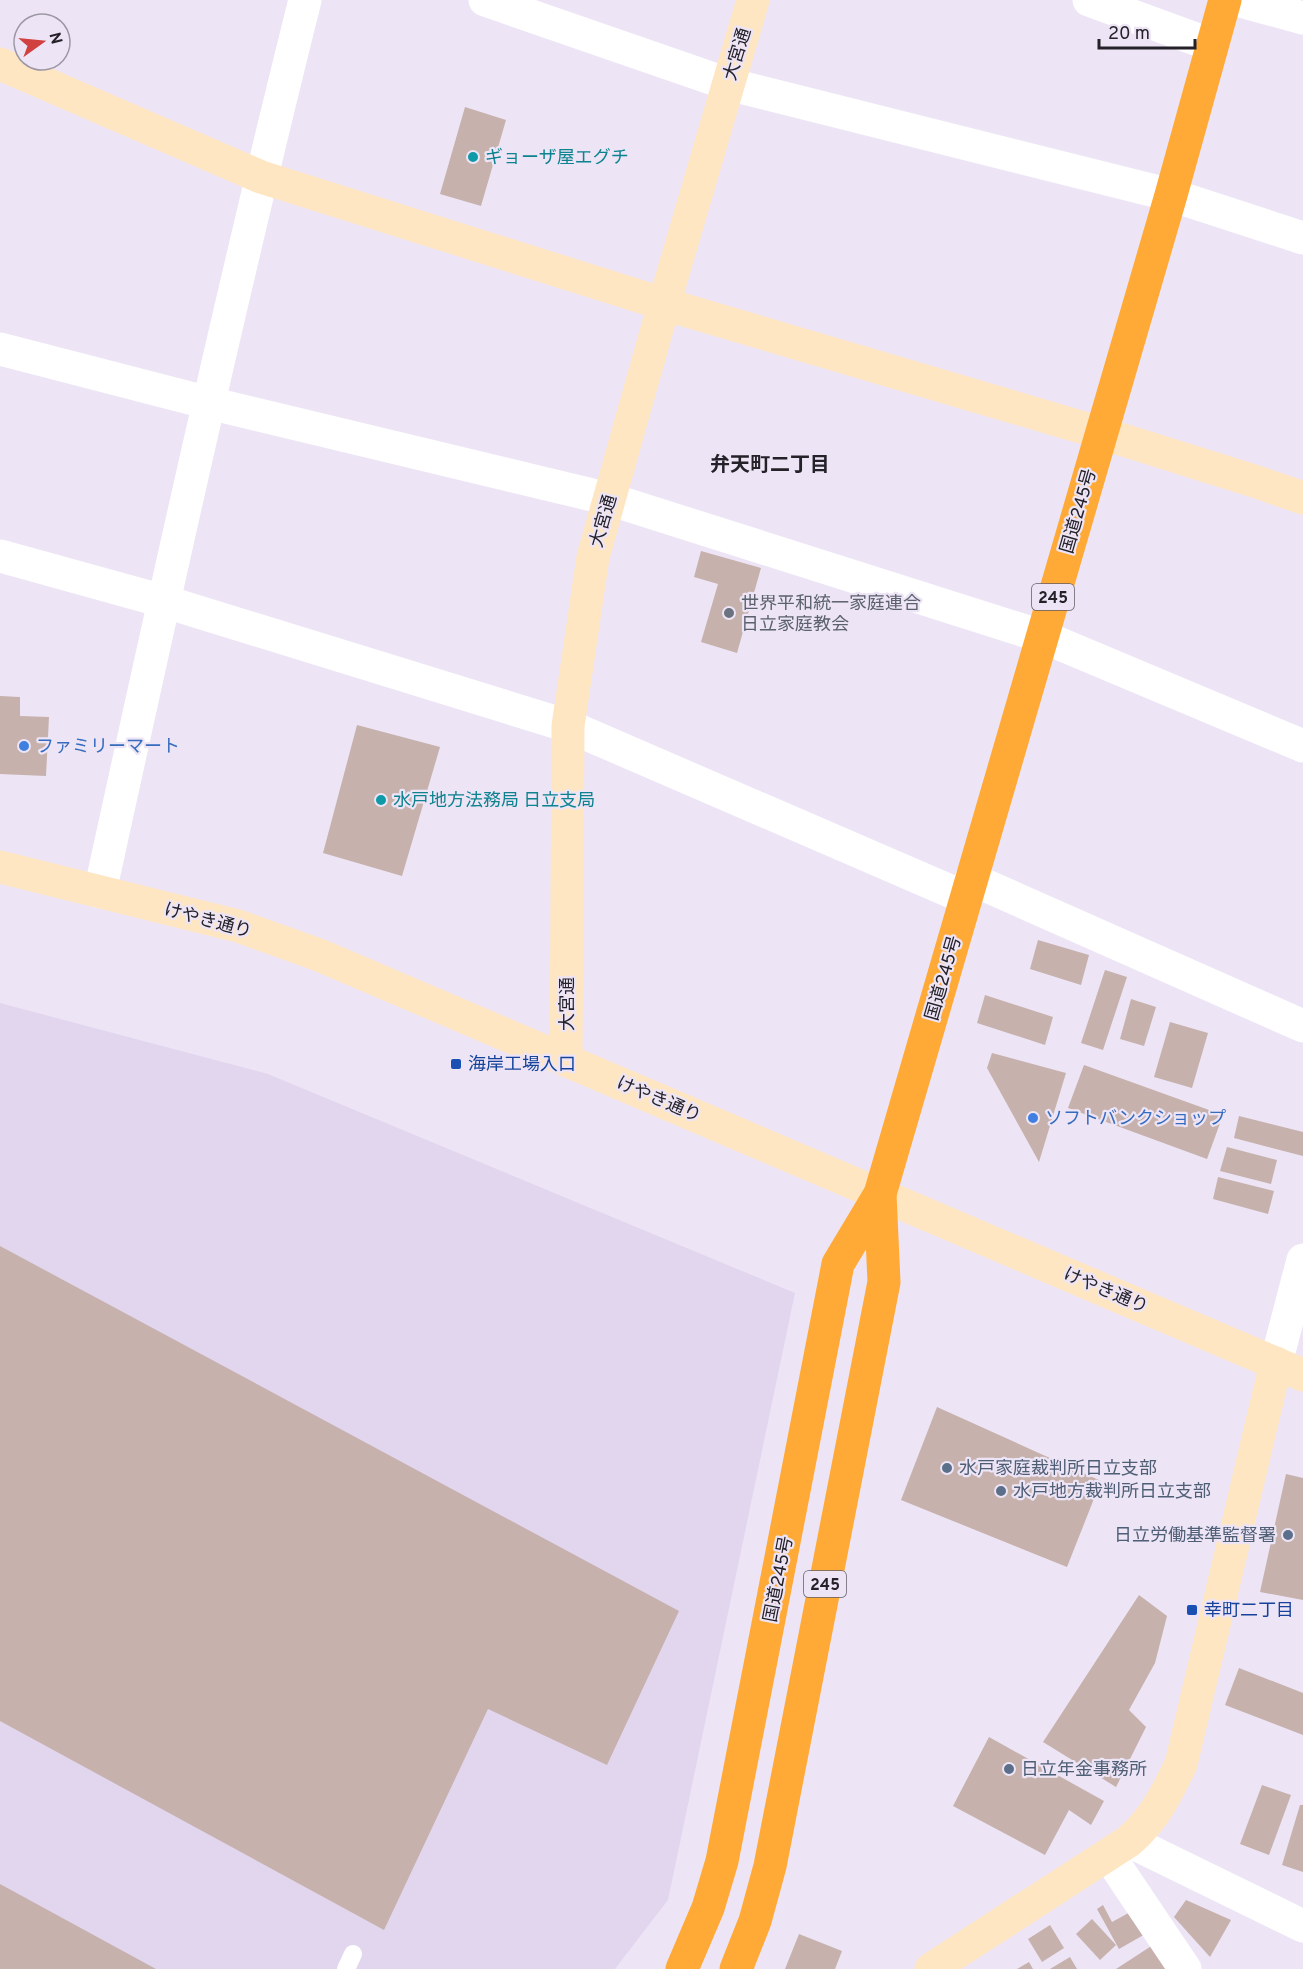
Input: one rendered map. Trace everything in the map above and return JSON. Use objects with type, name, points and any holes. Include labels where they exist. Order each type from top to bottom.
[{"type":"highway","name":"国道245号","points":[[682,1969],[708,1908],[723,1861],[838,1264],[880,1194],[1225,0]]},
{"type":"highway","name":"国道245号","points":[[736,1969],[755,1921],[770,1866],[884,1282],[880,1194]]},
{"type":"street","points":[[100,892],[163,600],[261,177],[305,0]]},
{"type":"street","points":[[485,0],[728,84],[1170,195],[1303,238]]},
{"type":"street","name":"大宮通","points":[[567,1060],[568,726],[592,557],[753,0]]},
{"type":"street","points":[[1089,0],[1212,45]]},
{"type":"street","points":[[1237,0],[1303,18]]},
{"type":"street","points":[[0,64],[261,177],[664,304],[1101,433],[1303,498]]},
{"type":"street","points":[[0,349],[209,403],[609,499],[1041,636],[1303,746]]},
{"type":"street","points":[[0,556],[163,600],[568,726],[1303,1026]]},
{"type":"street","name":"けやき通り","points":[[0,867],[248,929],[319,955],[1289,1369]]},
{"type":"street","points":[[931,1969],[1119,1848],[1146,1826],[1164,1799],[1181,1764],[1289,1369],[1303,1260]]},
{"type":"street","points":[[1119,1848],[1303,1926]]},
{"type":"street","points":[[1119,1848],[1185,1969]]},
{"type":"shaded area","points":[[0,1003],[268,1074],[795,1293],[668,1900],[615,1969],[0,1969]]},
{"type":"building","name":"ギョーザ屋エグチ","points":[[465,107],[506,120],[481,206],[440,194]]},
{"type":"building","name":"世界平和統一家庭連合 日立家庭教会","points":[[701,551],[761,568],[737,653],[701,642],[718,584],[694,577]]},
{"type":"building","name":"ファミリーマート","points":[[0,696],[20,697],[20,716],[49,717],[46,776],[0,774]]},
{"type":"building","name":"水戸地方法務局 日立支局","points":[[357,725],[440,747],[402,876],[323,853]]},
{"type":"building","points":[[1038,940],[1089,955],[1081,985],[1030,969]]},
{"type":"building","points":[[1105,970],[1127,977],[1103,1050],[1081,1043]]},
{"type":"building","points":[[985,995],[1053,1017],[1045,1045],[977,1023]]},
{"type":"building","points":[[1131,999],[1156,1007],[1144,1046],[1120,1039]]},
{"type":"building","points":[[1170,1022],[1208,1033],[1192,1088],[1154,1077]]},
{"type":"building","name":"ソフトバンクショップ","points":[[992,1053],[1066,1073],[1039,1162],[987,1068]]},
{"type":"building","points":[[1084,1065],[1223,1115],[1207,1159],[1068,1108]]},
{"type":"building","points":[[1239,1116],[1303,1132],[1303,1156],[1234,1138]]},
{"type":"building","points":[[1227,1147],[1277,1160],[1271,1184],[1220,1171]]},
{"type":"building","points":[[1218,1177],[1274,1191],[1268,1214],[1213,1199]]},
{"type":"building","points":[[0,1246],[679,1611],[607,1765],[488,1709],[384,1930],[0,1721]]},
{"type":"building","name":"水戸地方裁判所日立支部","points":[[937,1407],[1101,1481],[1067,1567],[901,1500]]},
{"type":"building","name":"日立労働基準監督署","points":[[1286,1474],[1303,1478],[1303,1600],[1260,1592]]},
{"type":"building","points":[[1139,1595],[1167,1616],[1155,1663],[1129,1710],[1146,1727],[1116,1787],[1043,1742]]},
{"type":"building","points":[[1239,1668],[1303,1693],[1303,1735],[1225,1705]]},
{"type":"building","name":"日立年金事務所","points":[[989,1737],[1104,1801],[1091,1825],[1069,1810],[1045,1855],[953,1806]]},
{"type":"building","points":[[1262,1785],[1291,1795],[1269,1855],[1240,1844]]},
{"type":"building","points":[[1300,1805],[1303,1805],[1303,1872],[1282,1865]]},
{"type":"building","points":[[0,1884],[156,1969],[0,1969]]},
{"type":"building","points":[[1186,1900],[1231,1920],[1210,1957],[1174,1917]]},
{"type":"building","points":[[1103,1905],[1112,1922],[1134,1910],[1147,1933],[1119,1949],[1097,1909]]},
{"type":"building","points":[[1092,1919],[1116,1945],[1100,1960],[1076,1934]]},
{"type":"building","points":[[1050,1925],[1064,1948],[1042,1962],[1028,1939]]},
{"type":"building","points":[[799,1934],[842,1951],[835,1969],[785,1969]]},
{"type":"building","points":[[1156,1943],[1173,1969],[1116,1969]]},
{"type":"building","points":[[1070,1957],[1077,1969],[1050,1969]]},
{"type":"building","points":[[1029,1962],[1033,1969],[1017,1969]]},
{"type":"place","name":"ギョーザ屋エグチ","points":[[473,157]]},
{"type":"place","name":"世界平和統一家庭連合 日立家庭教会","points":[[729,613]]},
{"type":"place","name":"ファミリーマート","points":[[24,746]]},
{"type":"place","name":"水戸地方法務局 日立支局","points":[[381,800]]},
{"type":"place","name":"海岸工場入口","points":[[456,1064]]},
{"type":"place","name":"ソフトバンクショップ","points":[[1033,1118]]},
{"type":"place","name":"水戸家庭裁判所日立支部","points":[[947,1468]]},
{"type":"place","name":"水戸地方裁判所日立支部","points":[[1001,1491]]},
{"type":"place","name":"日立労働基準監督署","points":[[1288,1535]]},
{"type":"place","name":"幸町二丁目","points":[[1192,1610]]},
{"type":"place","name":"日立年金事務所","points":[[1009,1769]]},
{"type":"district","name":"弁天町二丁目","points":[[770,464]]}]
